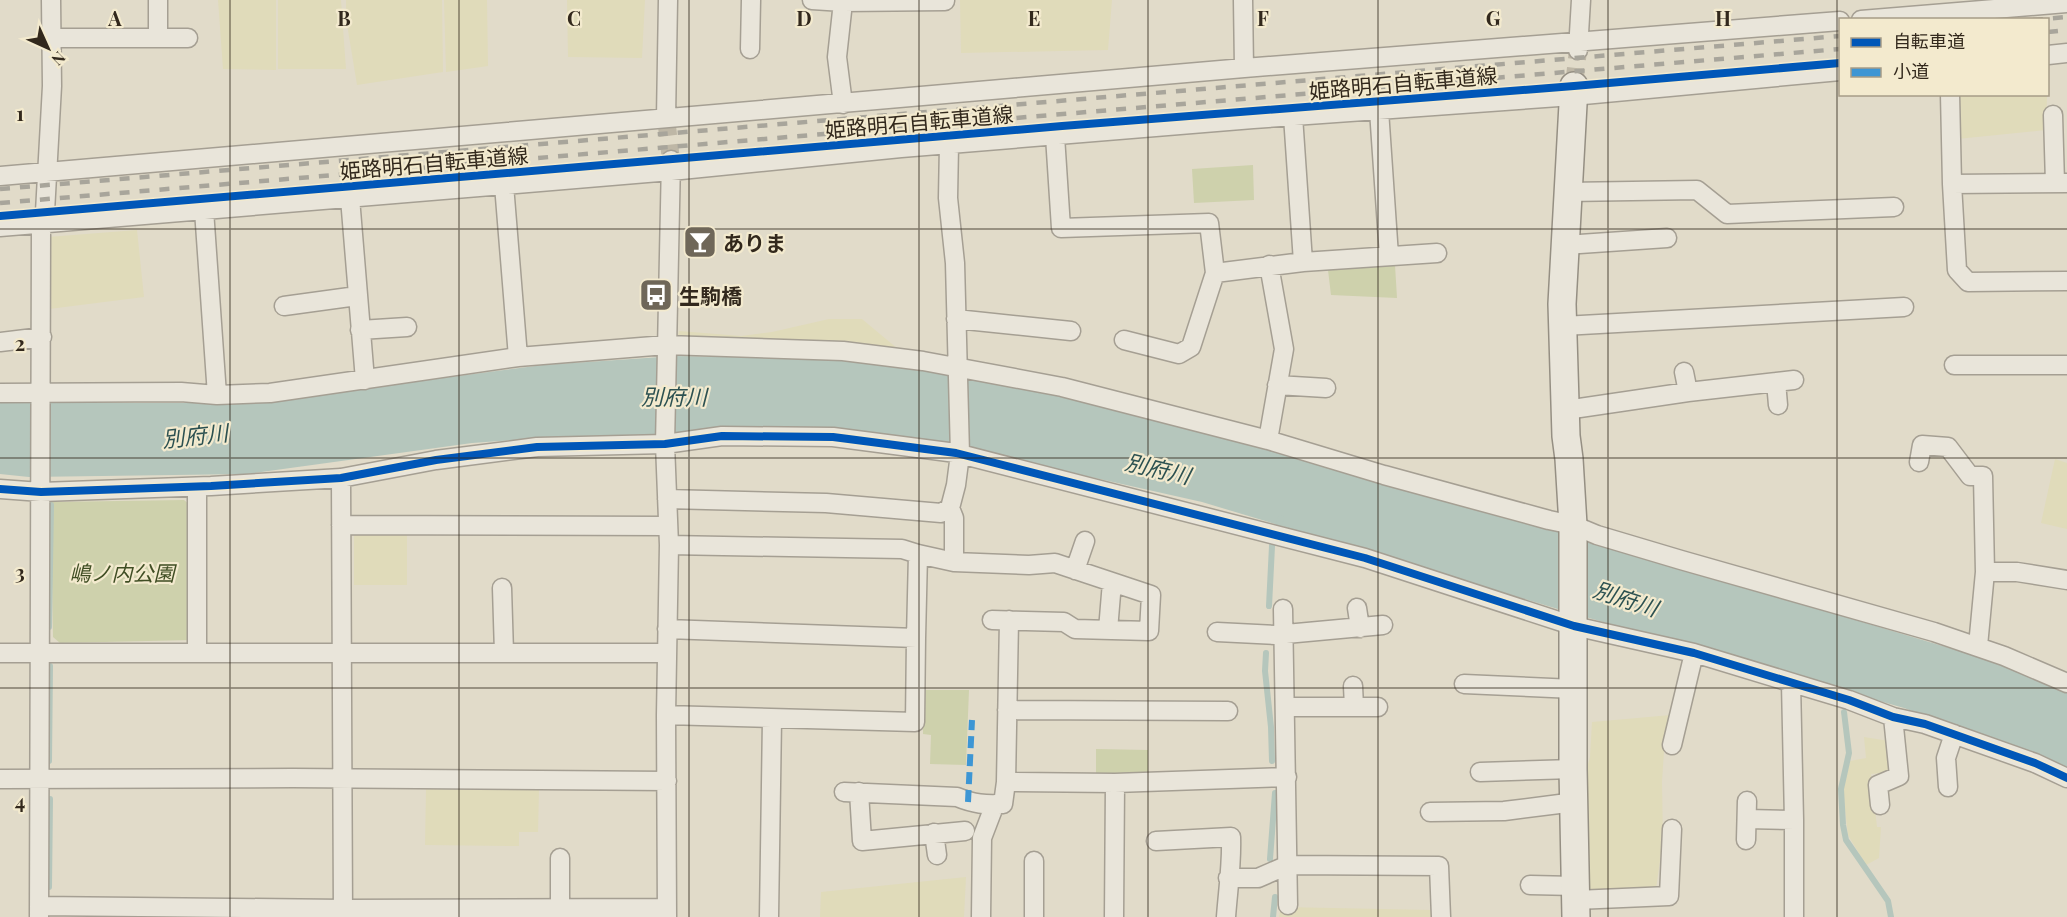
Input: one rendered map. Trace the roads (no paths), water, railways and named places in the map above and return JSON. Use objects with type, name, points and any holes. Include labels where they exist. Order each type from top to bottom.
[{"type":"street","points":[[51,0],[52,86],[44,223],[41,233],[39,911],[344,913],[560,909],[667,913],[667,629],[658,531],[667,499],[666,345],[671,166]]},
{"type":"street","points":[[158,0],[158,38]]},
{"type":"street","points":[[666,118],[668,0]]},
{"type":"street","points":[[750,49],[751,0]]},
{"type":"street","points":[[812,0],[945,1]]},
{"type":"street","points":[[1243,0],[1244,68]]},
{"type":"street","points":[[1578,46],[1581,0]]},
{"type":"street","points":[[843,2],[837,57],[843,104]]},
{"type":"street","points":[[1868,18],[1906,8],[2067,3]]},
{"type":"street","points":[[0,176],[1244,68],[1578,46],[1839,21]]},
{"type":"street","points":[[51,38],[188,38]]},
{"type":"street","points":[[2049,55],[2067,53]]},
{"type":"street","points":[[0,227],[504,185],[671,166],[1839,71]]},
{"type":"street","points":[[1574,91],[1563,326],[1566,436],[1573,525],[1573,769],[1576,901]]},
{"type":"street","points":[[1950,96],[1956,270],[1968,282],[2067,281]]},
{"type":"street","points":[[1379,110],[1389,256]]},
{"type":"street","points":[[1293,116],[1303,262]]},
{"type":"street","points":[[1952,184],[2061,183],[2053,116]]},
{"type":"street","points":[[1055,136],[1061,228],[1209,223],[1215,273],[1191,347],[1179,354],[1124,340]]},
{"type":"street","points":[[949,145],[948,198],[955,263],[960,454],[950,508],[954,518],[954,562]]},
{"type":"street","points":[[504,185],[518,357]]},
{"type":"street","points":[[1568,192],[1697,190],[1727,214],[1894,207]]},
{"type":"street","points":[[350,198],[365,380]]},
{"type":"street","points":[[204,210],[217,395]]},
{"type":"street","points":[[1565,245],[1667,238]]},
{"type":"street","points":[[1215,273],[1269,265],[1437,253]]},
{"type":"street","points":[[1268,440],[1284,348],[1269,265]]},
{"type":"street","points":[[284,306],[357,296]]},
{"type":"street","points":[[1563,326],[1904,307]]},
{"type":"street","points":[[956,319],[1054,320],[1071,331]]},
{"type":"street","points":[[360,330],[407,327]]},
{"type":"street","points":[[0,342],[42,337]]},
{"type":"street","points":[[0,393],[181,392],[217,395],[270,393],[518,357],[666,345],[843,351],[958,367],[1062,387],[1268,440],[1384,475],[1573,525],[1597,535],[1978,646],[2067,683]]},
{"type":"street","points":[[1954,365],[2067,365]]},
{"type":"street","points":[[1684,372],[1688,392]]},
{"type":"street","points":[[1566,410],[1688,392],[1785,381],[1778,405]]},
{"type":"street","points":[[1277,385],[1326,388]]},
{"type":"street","points":[[0,489],[41,492],[197,487],[341,478],[436,460],[537,447],[665,444],[722,436],[833,437],[960,454],[1365,558],[1574,626],[1694,653],[1849,700],[1893,717],[1925,724],[2035,763],[2067,778]]},
{"type":"street","points":[[1919,462],[1922,445],[1948,447],[1970,476],[1983,476],[1985,572],[1978,646]]},
{"type":"street","points":[[341,478],[341,779],[344,913]]},
{"type":"street","points":[[197,487],[197,653]]},
{"type":"street","points":[[667,499],[826,503],[941,513],[950,508]]},
{"type":"street","points":[[341,525],[658,531],[902,549],[918,555],[954,562],[1029,565],[1055,563],[1151,595],[1149,631],[1075,629],[1064,622],[1000,620],[1007,710],[1004,804],[972,804],[957,797],[851,792],[862,841],[964,831]]},
{"type":"street","points":[[1074,570],[1085,541]]},
{"type":"street","points":[[666,715],[915,722],[918,555]]},
{"type":"street","points":[[1985,572],[2017,572],[2067,580]]},
{"type":"street","points":[[1108,630],[1112,582]]},
{"type":"street","points":[[502,588],[504,653]]},
{"type":"street","points":[[1357,608],[1359,628]]},
{"type":"street","points":[[1283,609],[1273,635],[1286,707],[1287,777],[1284,867],[1288,905]]},
{"type":"street","points":[[1217,632],[1273,635],[1383,625]]},
{"type":"street","points":[[667,629],[916,638]]},
{"type":"street","points":[[0,653],[667,653]]},
{"type":"street","points":[[1672,745],[1694,653]]},
{"type":"street","points":[[1791,683],[1794,917]]},
{"type":"street","points":[[1464,684],[1574,689]]},
{"type":"street","points":[[1353,686],[1354,707]]},
{"type":"street","points":[[1286,707],[1378,707]]},
{"type":"street","points":[[1007,710],[1228,711]]},
{"type":"street","points":[[1880,805],[1878,785],[1899,776],[1893,717]]},
{"type":"street","points":[[769,917],[772,719]]},
{"type":"street","points":[[1948,787],[1946,758],[1954,734]]},
{"type":"street","points":[[1480,772],[1573,769]]},
{"type":"street","points":[[1006,782],[1115,783],[1287,777]]},
{"type":"street","points":[[0,779],[667,781]]},
{"type":"street","points":[[1114,917],[1115,783]]},
{"type":"street","points":[[1430,812],[1504,811],[1575,802]]},
{"type":"street","points":[[981,917],[982,838],[995,804]]},
{"type":"street","points":[[1746,840],[1747,810],[1794,820]]},
{"type":"street","points":[[1530,885],[1576,901],[1675,896],[1672,829]]},
{"type":"street","points":[[934,833],[937,855]]},
{"type":"street","points":[[1156,841],[1231,837],[1232,863],[1228,878],[1226,917]]},
{"type":"street","points":[[560,858],[560,909]]},
{"type":"street","points":[[1034,861],[1034,917]]},
{"type":"street","points":[[1228,878],[1258,878],[1284,867],[1439,866],[1441,917]]},
{"type":"water","name":"別府川","points":[[676,356],[842,359],[959,372],[1229,438],[1558,531],[1976,656],[2067,691],[2067,767],[1904,708],[1561,610],[1202,502],[957,447],[660,436],[571,436],[472,443],[247,474],[29,477],[0,474],[0,401],[250,403],[543,365]]},
{"type":"waterway","points":[[49,627],[51,505]]},
{"type":"waterway","points":[[1269,606],[1272,546],[1281,518]]},
{"type":"waterway","points":[[1266,653],[1265,671],[1272,761]]},
{"type":"waterway","points":[[49,761],[50,666]]},
{"type":"waterway","points":[[1844,712],[1849,753],[1841,789],[1846,840],[1888,901],[1891,917]]},
{"type":"waterway","points":[[1270,859],[1275,793]]},
{"type":"waterway","points":[[49,887],[50,799]]},
{"type":"waterway","points":[[1273,917],[1275,897]]},
{"type":"tunnel","points":[[1574,86],[1578,50]]},
{"type":"tunnel","points":[[666,118],[671,160]]},
{"type":"railway","points":[[2049,19],[2067,17]]},
{"type":"railway","points":[[2049,32],[2067,30]]},
{"type":"railway","points":[[0,189],[1839,36]]},
{"type":"railway","points":[[0,203],[1839,49]]},
{"type":"place","name":"ありま","points":[[700,242]]},
{"type":"place","name":"生駒橋","points":[[656,295]]},
{"type":"park label","name":"嶋ノ内公園","points":[[122,572]]}]
